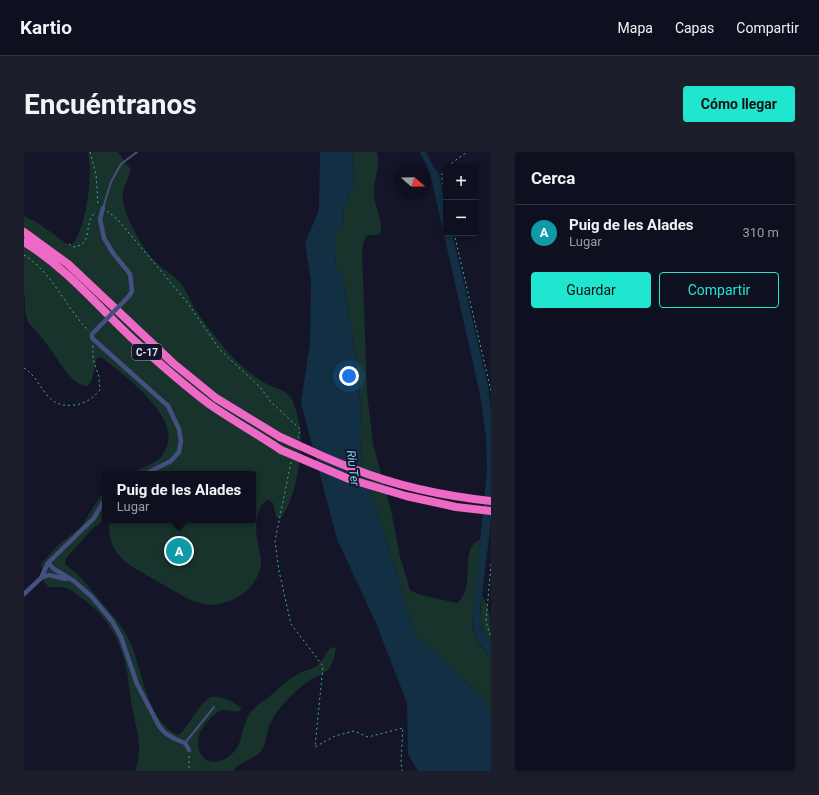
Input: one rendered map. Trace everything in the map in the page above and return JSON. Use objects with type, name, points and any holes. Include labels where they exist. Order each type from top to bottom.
[{"type":"highway","name":"C-17","points":[[24,232],[43,244],[68,264],[173,363],[216,398],[280,437],[317,455],[384,480],[458,498],[491,501]]},
{"type":"highway","name":"C-17","points":[[24,242],[50,260],[69,276],[136,342],[172,374],[210,404],[281,450],[349,479],[406,496],[456,507],[491,511]]},
{"type":"street","points":[[103,208],[100,219],[104,238],[113,253],[130,274],[132,291],[93,334],[168,406],[179,429],[181,441],[179,452],[171,461],[152,471]]},
{"type":"street","points":[[41,578],[48,562],[94,518],[102,504]]},
{"type":"street","points":[[48,562],[54,569],[74,581],[92,597],[112,621],[121,637],[137,684],[159,726],[165,733],[174,739],[185,743],[189,750]]},
{"type":"street","points":[[24,594],[41,578],[49,575],[74,581]]},
{"type":"lane","points":[[103,208],[111,182],[121,164],[137,152]]},
{"type":"lane","points":[[185,743],[214,707]]},
{"type":"path","points":[[90,152],[96,174],[97,205],[118,220],[187,302],[220,350],[260,387],[272,402],[300,428],[296,444]]},
{"type":"path","points":[[451,164],[467,152]]},
{"type":"path","points":[[443,174],[441,176],[443,184]]},
{"type":"path","points":[[69,244],[74,247],[80,246],[84,243],[90,218],[103,208]]},
{"type":"path","points":[[455,236],[491,391]]},
{"type":"path","points":[[24,255],[34,261],[53,282],[84,326],[93,334],[93,360],[99,378],[100,390],[93,399],[77,405],[65,406],[57,404],[24,368]]},
{"type":"path","points":[[292,459],[275,541],[279,570],[291,624],[323,666],[315,747],[335,736],[354,731],[368,736],[403,728],[402,771]]},
{"type":"path","points":[[491,564],[486,622],[491,638]]},
{"type":"path","points":[[189,750],[189,771]]},
{"type":"green space","points":[[88,152],[119,153],[131,169],[123,192],[124,208],[145,249],[155,261],[176,278],[182,285],[195,309],[227,351],[250,373],[288,395],[293,402],[296,411],[299,422],[301,445],[299,468],[289,503],[285,512],[279,519],[276,516],[273,503],[269,500],[261,506],[256,524],[257,541],[261,559],[260,569],[256,579],[243,594],[224,603],[214,605],[193,601],[132,567],[124,561],[112,545],[109,523],[256,523],[256,471],[136,471],[157,460],[164,452],[169,438],[166,425],[159,412],[137,386],[102,358],[98,357],[92,380],[88,386],[76,382],[28,322],[25,311],[24,294],[24,216],[38,223],[67,244],[72,245],[82,226],[88,200],[90,173]]},
{"type":"green space","points":[[352,152],[377,152],[378,158],[374,195],[381,229],[380,234],[368,235],[364,240],[362,250],[367,392],[373,444],[391,510],[400,557],[411,591],[421,595],[457,603],[466,590],[468,558],[470,551],[474,543],[481,539],[472,623],[473,629],[481,646],[491,660],[491,716],[484,699],[415,634],[360,456],[361,411],[357,365],[342,274],[336,266],[334,233],[343,227],[344,205],[354,184]]},
{"type":"green space","points":[[102,495],[102,521],[93,528],[69,555],[65,564],[84,581],[124,631],[137,661],[151,704],[158,717],[167,728],[178,735],[182,732],[202,704],[210,697],[219,697],[227,700],[242,709],[238,712],[225,710],[219,711],[203,727],[198,742],[200,752],[206,760],[216,762],[229,756],[235,751],[250,713],[292,678],[317,666],[332,647],[336,648],[334,659],[329,669],[301,687],[278,711],[269,727],[264,745],[259,754],[239,765],[233,771],[135,771],[139,754],[138,738],[126,668],[119,643],[103,617],[88,603],[67,588],[49,587],[44,582],[41,564],[57,546],[81,527]]},
{"type":"green space","points":[[482,595],[489,613],[491,626],[491,646],[484,633],[481,622]]},
{"type":"water","name":"Riu Ter","points":[[320,152],[352,152],[354,184],[344,205],[343,227],[334,233],[336,266],[342,274],[357,365],[361,411],[360,456],[415,634],[484,699],[491,716],[491,771],[418,771],[408,754],[407,703],[376,623],[337,539],[301,403],[310,343],[311,281],[305,243],[319,210]]},
{"type":"water","points":[[438,171],[443,194],[443,230],[431,177],[431,173]]},
{"type":"water","points":[[444,236],[453,236],[488,386],[491,410],[491,520],[480,612],[482,630],[491,646],[491,660],[477,638],[472,623],[487,471],[486,438],[481,401]]},
{"type":"waterway","points":[[423,152],[436,178]]},
{"type":"place","name":"Puig de les Alades","points":[[179,551]]}]
